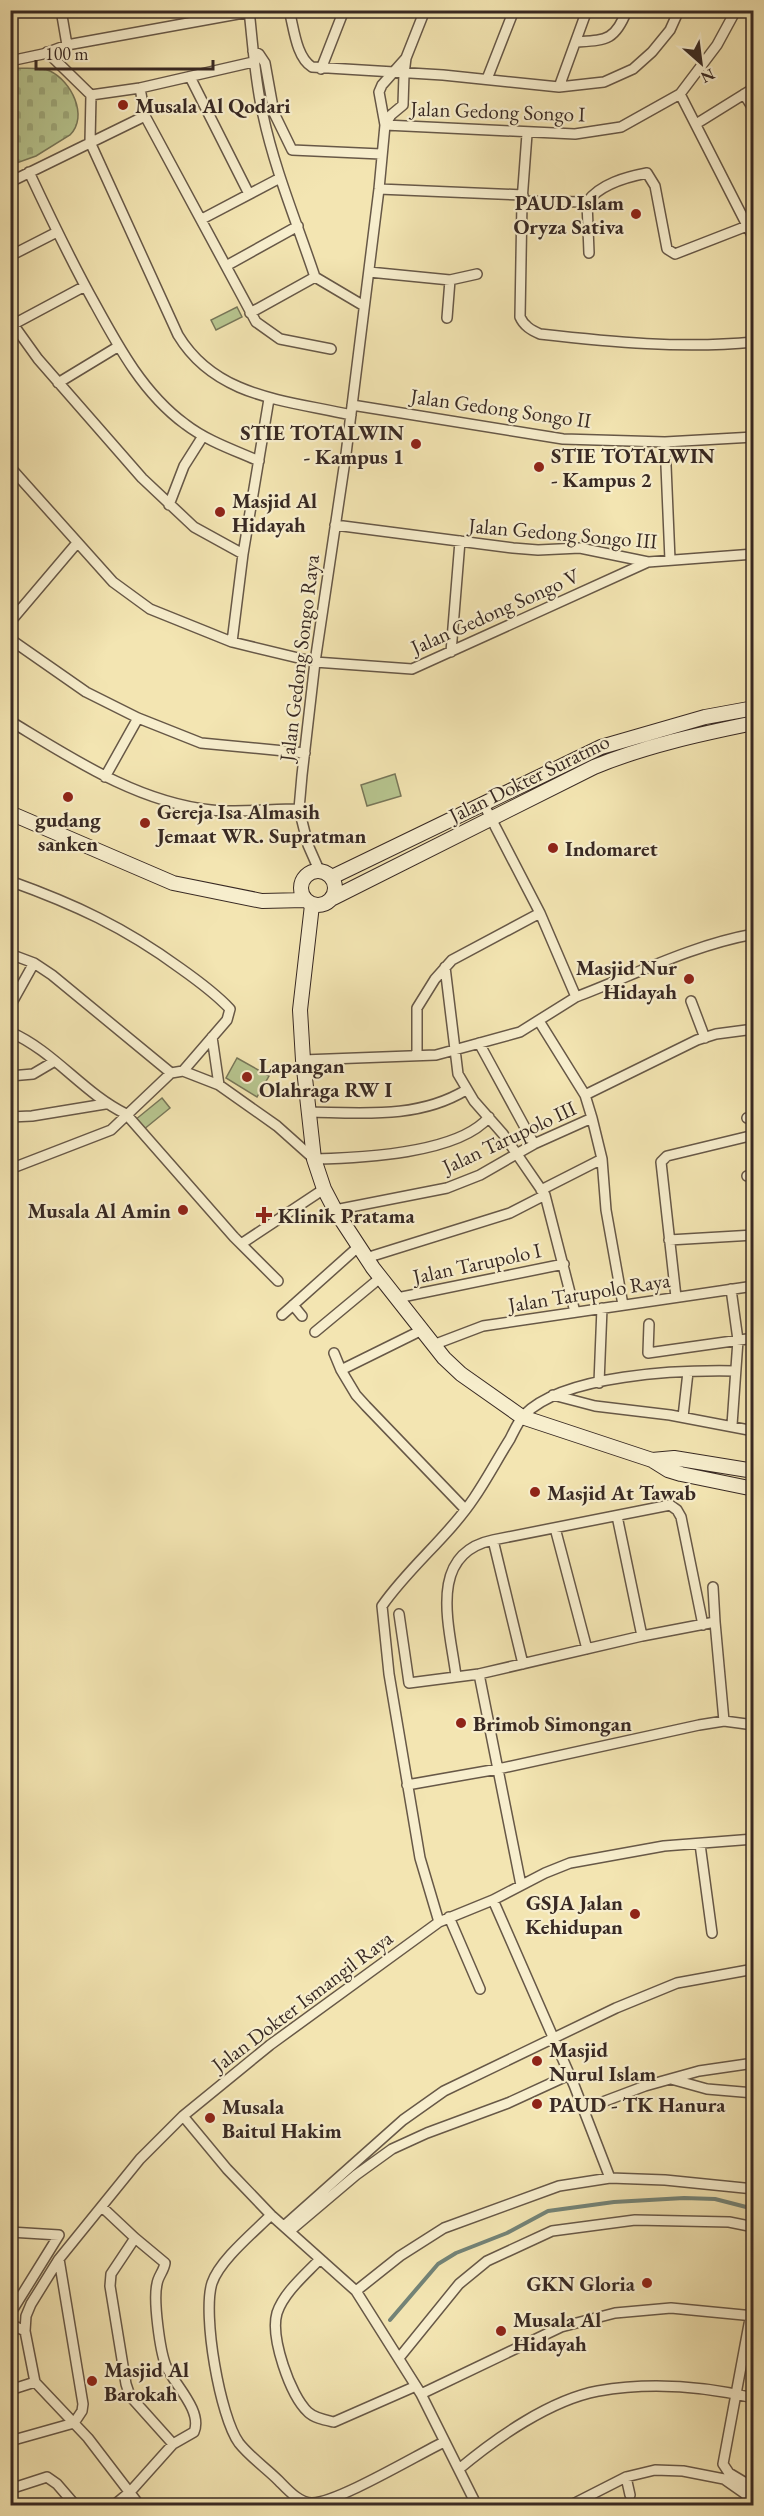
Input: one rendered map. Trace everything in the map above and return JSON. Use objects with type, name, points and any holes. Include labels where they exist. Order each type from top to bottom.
[{"type":"main road","name":"Jalan Dokter Suratmo","points":[[325,874],[616,741],[705,717],[753,708]]},
{"type":"main road","name":"Jalan Dokter Suratmo","points":[[333,898],[594,767],[621,756],[697,735],[753,723]]},
{"type":"main road","points":[[616,741],[621,756]]},
{"type":"main road","points":[[10,813],[173,883],[262,901],[309,903],[320,906],[333,898],[335,884],[325,874],[310,872],[303,878],[300,887],[309,903],[300,1010],[314,1159],[324,1189],[335,1210],[380,1278],[433,1345],[461,1374],[522,1417],[652,1460],[668,1470],[753,1489]]},
{"type":"main road","points":[[652,1460],[674,1458],[753,1471]]},
{"type":"street","points":[[61,10],[67,45]]},
{"type":"street","points":[[289,10],[304,59],[312,67],[487,79],[559,87],[604,82],[633,69],[670,30],[679,10]]},
{"type":"street","points":[[321,69],[344,10]]},
{"type":"street","points":[[385,125],[379,92],[382,85],[399,73],[425,10]]},
{"type":"street","points":[[487,79],[514,10]]},
{"type":"street","points":[[559,87],[587,10]]},
{"type":"street","points":[[576,42],[604,40],[613,35],[620,28],[627,10]]},
{"type":"street","name":"Jalan Gedong Songo I","points":[[385,125],[527,134],[575,134],[614,129],[680,94],[717,45],[736,10]]},
{"type":"street","points":[[10,62],[67,45],[249,11],[253,63],[263,116],[280,178],[315,277],[364,306]]},
{"type":"street","points":[[253,51],[259,54],[265,63],[274,113],[291,150],[381,154]]},
{"type":"street","points":[[47,52],[91,95],[90,142]]},
{"type":"street","points":[[91,95],[140,88],[253,63]]},
{"type":"street","points":[[385,125],[391,114],[403,105],[399,73]]},
{"type":"street","points":[[190,77],[249,194]]},
{"type":"street","points":[[140,88],[145,116],[256,322],[280,339],[331,349]]},
{"type":"street","points":[[696,123],[753,88]]},
{"type":"street","points":[[680,94],[753,239]]},
{"type":"street","points":[[744,94],[753,110]]},
{"type":"street","points":[[10,182],[145,116]]},
{"type":"street","name":"Jalan Gedong Songo Raya","points":[[325,874],[308,845],[299,809],[315,662],[352,410],[385,125]]},
{"type":"street","points":[[527,134],[520,317],[531,330],[540,334],[618,343],[722,345],[753,342]]},
{"type":"street","name":"Jalan Gedong Songo II","points":[[90,142],[186,348],[206,367],[247,392],[269,399],[563,439],[665,442],[753,437]]},
{"type":"street","points":[[29,172],[85,286],[138,377],[159,402],[184,424],[203,436],[259,461]]},
{"type":"street","points":[[589,254],[587,202],[596,191],[630,177],[647,173],[655,186],[667,249],[675,254],[747,226]]},
{"type":"street","points":[[202,219],[280,178]]},
{"type":"street","points":[[379,189],[587,202]]},
{"type":"street","points":[[226,266],[298,226]]},
{"type":"street","points":[[10,256],[57,232]]},
{"type":"street","points":[[369,272],[450,280],[477,274]]},
{"type":"street","points":[[250,313],[315,277]]},
{"type":"street","points":[[447,318],[450,280]]},
{"type":"street","points":[[85,286],[12,322],[58,383],[116,451],[169,505],[194,527],[243,554]]},
{"type":"street","points":[[58,383],[119,346]]},
{"type":"street","points":[[232,642],[243,554],[269,399]]},
{"type":"street","points":[[169,505],[184,466],[203,436]]},
{"type":"street","points":[[665,442],[670,560]]},
{"type":"street","name":"Jalan Gedong Songo V","points":[[10,467],[112,582],[150,609],[232,642],[315,662],[405,670],[451,652],[648,562]]},
{"type":"street","name":"Jalan Gedong Songo III","points":[[335,525],[538,550],[580,548],[648,562],[753,554]]},
{"type":"street","points":[[451,652],[460,541]]},
{"type":"street","points":[[10,622],[77,543]]},
{"type":"street","points":[[10,639],[86,692],[138,718],[201,743],[305,753]]},
{"type":"street","points":[[105,777],[138,718]]},
{"type":"street","points":[[10,721],[105,777],[184,806],[213,810],[299,809]]},
{"type":"street","points":[[483,803],[540,913],[576,998]]},
{"type":"street","points":[[10,881],[61,899],[117,926],[191,976],[230,1009],[227,1020],[183,1071]]},
{"type":"street","points":[[417,1055],[417,1008],[445,967],[452,960],[540,913]]},
{"type":"street","points":[[303,1060],[436,1055],[456,1050],[520,1032],[576,998],[699,948],[753,934]]},
{"type":"street","points":[[10,954],[34,963],[72,991],[171,1073]]},
{"type":"street","points":[[10,1006],[34,963]]},
{"type":"street","points":[[445,967],[456,1050],[456,1067],[466,1090],[516,1153],[543,1193],[564,1264],[575,1312]]},
{"type":"street","points":[[691,1001],[705,1038]]},
{"type":"street","points":[[539,1021],[585,1095],[592,1118],[602,1159],[606,1210],[623,1305]]},
{"type":"street","points":[[585,1095],[705,1038],[753,1029]]},
{"type":"street","points":[[11,1034],[31,1041],[105,1104],[126,1114],[241,1244],[278,1281]]},
{"type":"street","points":[[212,1037],[219,1085]]},
{"type":"street","points":[[479,1043],[534,1144]]},
{"type":"street","points":[[10,1076],[33,1074],[55,1061]]},
{"type":"street","points":[[10,1169],[111,1130],[171,1073],[183,1071],[219,1085],[277,1126],[314,1159],[376,1155],[426,1148],[463,1137],[489,1118]]},
{"type":"street","points":[[309,1112],[409,1112],[433,1106],[466,1090]]},
{"type":"street","points":[[10,1117],[32,1116],[105,1104]]},
{"type":"street","name":"Jalan Tarupolo III","points":[[335,1210],[447,1188],[480,1175],[516,1153],[592,1118]]},
{"type":"street","points":[[676,1297],[661,1162],[663,1158],[753,1135]]},
{"type":"street","points":[[282,1315],[362,1252],[510,1213],[602,1159]]},
{"type":"street","points":[[241,1244],[324,1189]]},
{"type":"street","points":[[669,1240],[753,1235]]},
{"type":"street","name":"Jalan Tarupolo I","points":[[397,1298],[564,1264]]},
{"type":"street","points":[[315,1332],[380,1278]]},
{"type":"street","name":"Jalan Tarupolo Raya","points":[[433,1345],[483,1326],[753,1286]]},
{"type":"street","points":[[731,1289],[738,1340],[732,1425]]},
{"type":"street","points":[[293,1305],[302,1316]]},
{"type":"street","points":[[599,1383],[602,1308]]},
{"type":"street","points":[[650,1324],[648,1353],[753,1338]]},
{"type":"street","points":[[341,1370],[422,1330]]},
{"type":"street","points":[[334,1353],[356,1395],[465,1509]]},
{"type":"street","points":[[439,1922],[420,1858],[407,1785],[382,1606],[465,1509],[522,1417],[540,1402],[553,1395],[599,1383],[688,1372],[735,1371]]},
{"type":"street","points":[[683,1417],[688,1372]]},
{"type":"street","points":[[553,1395],[595,1406],[683,1417],[753,1431]]},
{"type":"street","points":[[681,1474],[682,1479],[753,1494]]},
{"type":"street","points":[[456,1676],[446,1596],[447,1582],[452,1570],[470,1550],[493,1540],[670,1506],[677,1510],[681,1517],[703,1625]]},
{"type":"street","points":[[617,1516],[642,1636]]},
{"type":"street","points":[[555,1528],[586,1649]]},
{"type":"street","points":[[493,1540],[523,1664]]},
{"type":"street","points":[[713,1587],[724,1721]]},
{"type":"street","points":[[399,1614],[409,1683]]},
{"type":"street","points":[[392,1685],[479,1674],[642,1636],[715,1622]]},
{"type":"street","points":[[479,1674],[521,1885]]},
{"type":"street","points":[[407,1785],[498,1769],[724,1721],[753,1725]]},
{"type":"street","name":"Jalan Dokter Ismangil Raya","points":[[34,2382],[25,2331],[26,2316],[31,2304],[60,2259],[140,2159],[183,2116],[270,2045],[439,1922],[493,1900],[570,1863],[664,1846],[700,1845],[753,1839]]},
{"type":"street","points":[[700,1845],[712,1933]]},
{"type":"street","points":[[493,1900],[584,2109],[610,2178]]},
{"type":"street","points":[[449,1917],[480,1989]]},
{"type":"street","points":[[288,2228],[403,2120],[444,2091],[616,2008],[677,1983],[753,1969]]},
{"type":"street","points":[[584,2109],[699,2071],[753,2063]]},
{"type":"street","points":[[288,2228],[392,2149],[427,2133],[507,2103],[569,2075]]},
{"type":"street","points":[[671,2079],[707,2089],[753,2093]]},
{"type":"street","points":[[183,2116],[227,2169],[271,2214],[356,2291],[418,2390],[477,2505]]},
{"type":"street","points":[[356,2291],[400,2256],[444,2228],[559,2186],[610,2178],[664,2180],[753,2189]]},
{"type":"street","points":[[102,2207],[165,2263],[156,2286],[163,2352],[171,2376],[181,2388],[195,2415],[194,2432],[173,2444],[130,2492],[113,2505]]},
{"type":"street","points":[[271,2214],[219,2269],[209,2298],[209,2329],[222,2395],[230,2426],[240,2443],[296,2498],[311,2504],[339,2495],[444,2442]]},
{"type":"street","points":[[399,2358],[459,2284],[487,2261],[552,2231],[635,2220],[729,2222],[753,2227]]},
{"type":"street","points":[[10,2232],[59,2235],[10,2314]]},
{"type":"street","points":[[135,2238],[111,2274],[110,2286],[126,2384],[130,2396],[173,2444]]},
{"type":"street","points":[[10,2441],[74,2423],[82,2411],[83,2404],[60,2259]]},
{"type":"street","points":[[321,2259],[287,2296],[278,2310],[276,2332],[292,2391],[309,2414],[334,2422],[418,2390],[561,2327],[615,2313],[671,2308],[752,2316]]},
{"type":"street","points":[[750,2498],[744,2482],[729,2473],[723,2464],[752,2316],[753,2296]]},
{"type":"street","points":[[10,2324],[25,2331]]},
{"type":"street","points":[[10,2390],[34,2382],[74,2423],[140,2505]]},
{"type":"street","points":[[459,2469],[490,2442],[533,2417],[597,2391],[660,2385],[753,2398]]},
{"type":"street","points":[[569,2505],[626,2477],[656,2470],[683,2471],[724,2479],[750,2498]]},
{"type":"street","points":[[10,2489],[47,2477],[57,2484],[76,2505]]},
{"type":"street","points":[[626,2477],[630,2495]]},
{"type":"green space","points":[[11,69],[46,70],[58,76],[71,91],[78,109],[78,118],[70,135],[36,156],[11,165]]},
{"type":"green space","points":[[237,307],[242,317],[216,330],[211,320]]},
{"type":"green space","points":[[395,774],[401,796],[367,806],[361,785]]},
{"type":"green space","name":"Lapangan Olahraga RW I","points":[[237,1058],[269,1076],[257,1097],[226,1078]]},
{"type":"green space","points":[[162,1098],[170,1108],[143,1130],[135,1120]]},
{"type":"waterway","points":[[390,2320],[438,2264],[456,2253],[507,2233],[548,2211],[614,2202],[684,2198],[715,2199],[754,2209]]},
{"type":"place","name":"Musala Al Qodari","points":[[123,105]]},
{"type":"place","name":"PAUD Islam Oryza Sativa","points":[[636,214]]},
{"type":"place","name":"STIE TOTALWIN - Kampus 1","points":[[416,444]]},
{"type":"place","name":"STIE TOTALWIN - Kampus 2","points":[[539,467]]},
{"type":"place","name":"Masjid Al Hidayah","points":[[220,512]]},
{"type":"place","name":"gudang sanken","points":[[68,797]]},
{"type":"place","name":"Gereja Isa Almasih Jemaat WR. Supratman","points":[[145,823]]},
{"type":"place","name":"Indomaret","points":[[553,848]]},
{"type":"place","name":"Masjid Nur Hidayah","points":[[689,979]]},
{"type":"place","name":"Lapangan Olahraga RW I","points":[[247,1077]]},
{"type":"place","name":"Musala Al Amin","points":[[183,1210]]},
{"type":"place","name":"Klinik Pratama","points":[[264,1215]]},
{"type":"place","name":"Masjid At Tawab","points":[[535,1492]]},
{"type":"place","name":"Brimob Simongan","points":[[461,1723]]},
{"type":"place","name":"GSJA Jalan Kehidupan","points":[[635,1914]]},
{"type":"place","name":"Masjid Nurul Islam","points":[[537,2061]]},
{"type":"place","name":"PAUD - TK Hanura","points":[[537,2104]]},
{"type":"place","name":"Musala Baitul Hakim","points":[[210,2118]]},
{"type":"place","name":"GKN Gloria","points":[[647,2283]]},
{"type":"place","name":"Musala Al Hidayah","points":[[501,2331]]},
{"type":"place","name":"Masjid Al Barokah","points":[[92,2381]]}]
